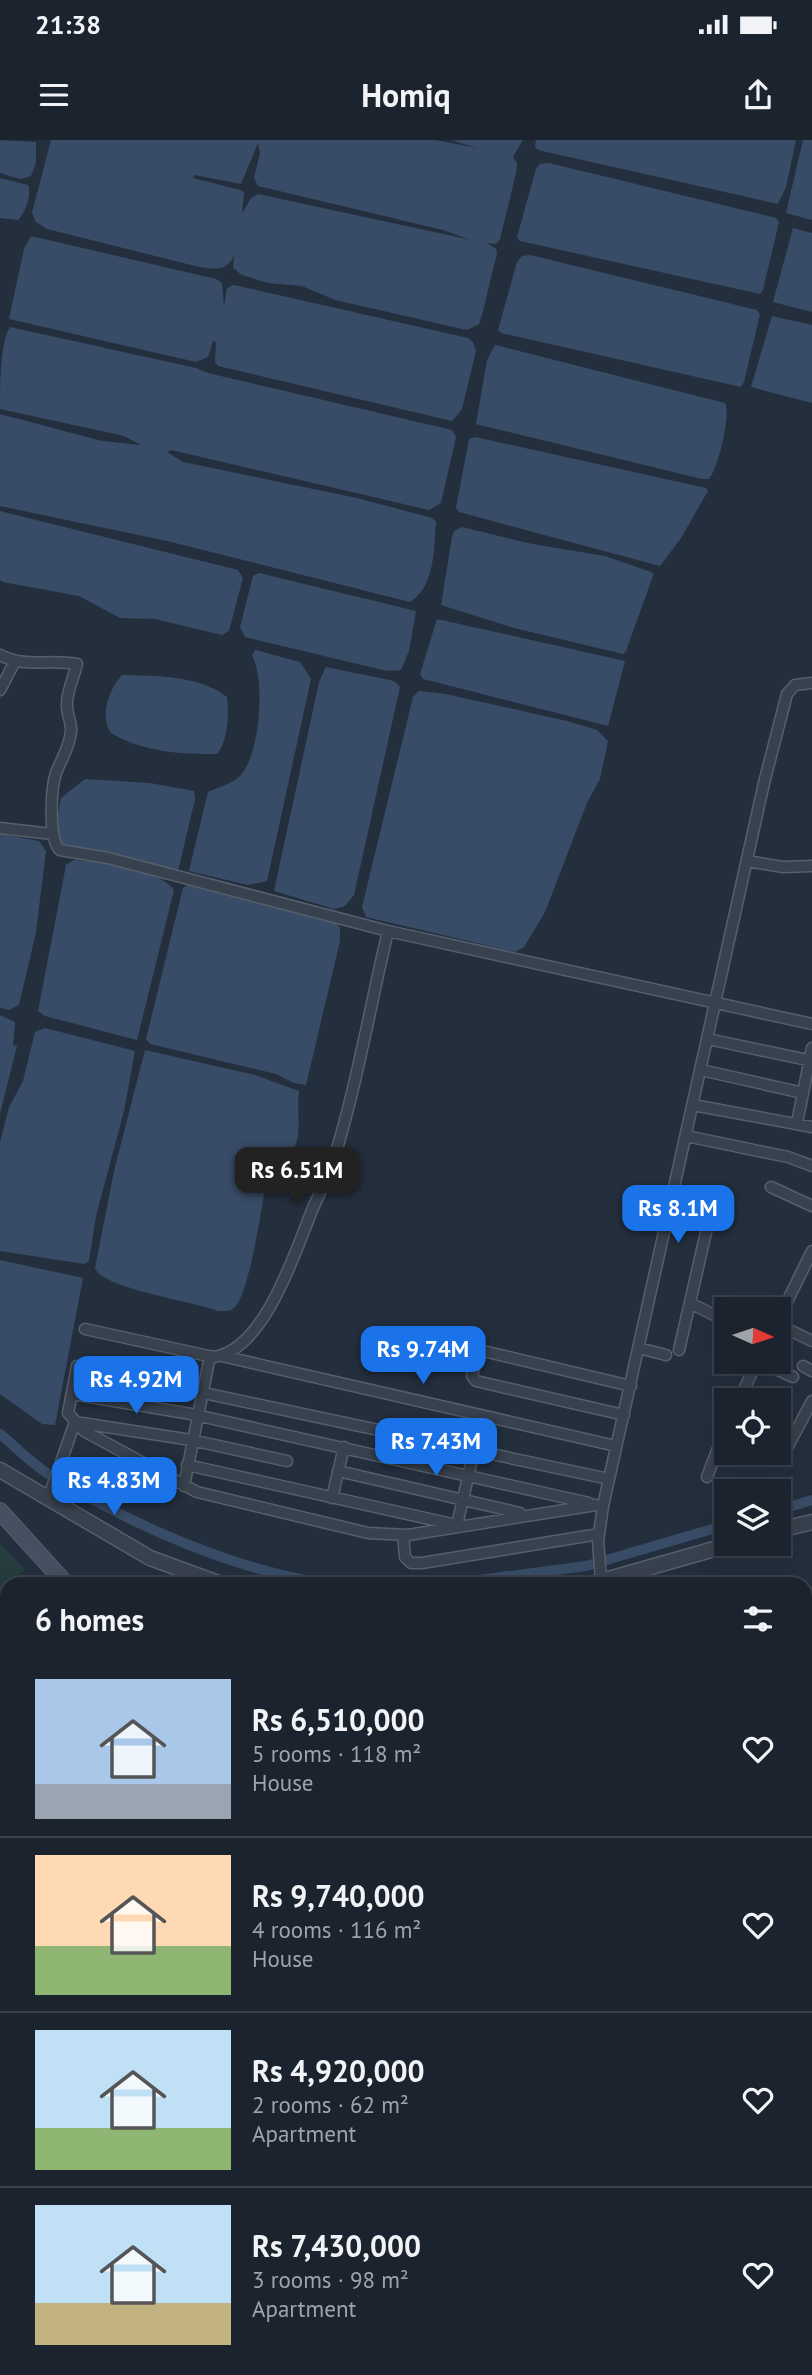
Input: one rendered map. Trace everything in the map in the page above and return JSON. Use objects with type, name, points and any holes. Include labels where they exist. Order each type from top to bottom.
[{"type":"main road","points":[[0,1511],[60,1577]]},
{"type":"main road","points":[[0,1526],[48,1577]]},
{"type":"street","points":[[0,655],[14,663],[43,660],[77,664],[67,704],[71,724],[67,754],[57,772],[52,834],[56,847],[69,853],[108,858],[388,931],[812,1024]]},
{"type":"street","points":[[0,690],[14,663]]},
{"type":"street","points":[[598,1577],[599,1505],[609,1479],[631,1386],[747,861],[787,694],[795,685],[812,683]]},
{"type":"street","points":[[0,828],[52,834]]},
{"type":"street","points":[[747,861],[783,867],[812,866]]},
{"type":"street","points":[[222,1356],[242,1344],[282,1284],[333,1163],[388,931]]},
{"type":"street","points":[[708,1039],[811,1061]]},
{"type":"street","points":[[797,1123],[812,1048]]},
{"type":"street","points":[[701,1070],[803,1093]]},
{"type":"street","points":[[694,1105],[812,1128]]},
{"type":"street","points":[[686,1136],[788,1157],[812,1166]]},
{"type":"street","points":[[771,1187],[812,1206]]},
{"type":"street","points":[[679,1350],[713,1202]]},
{"type":"street","points":[[789,1297],[812,1251]]},
{"type":"street","points":[[690,1303],[714,1315]]},
{"type":"street","points":[[85,1329],[209,1356],[222,1356],[616,1446]]},
{"type":"street","points":[[791,1331],[812,1341]]},
{"type":"street","points":[[639,1348],[666,1354]]},
{"type":"street","points":[[624,1415],[475,1381],[472,1376],[477,1354],[483,1351],[631,1386]]},
{"type":"street","points":[[184,1486],[209,1356]]},
{"type":"street","points":[[599,1505],[402,1535],[368,1533],[273,1512],[184,1486],[132,1459],[75,1422],[68,1413],[77,1366],[609,1479]]},
{"type":"street","points":[[786,1374],[793,1377]]},
{"type":"street","points":[[72,1394],[197,1415],[599,1505]]},
{"type":"street","points":[[791,1441],[812,1401]]},
{"type":"street","points":[[459,1525],[482,1416]]},
{"type":"street","points":[[75,1422],[191,1440],[287,1461]]},
{"type":"street","points":[[48,1499],[75,1422]]},
{"type":"street","points":[[332,1498],[344,1447]]},
{"type":"street","points":[[707,1477],[714,1459]]},
{"type":"street","points":[[187,1465],[459,1525]]},
{"type":"street","points":[[0,1470],[150,1558],[202,1577]]},
{"type":"street","points":[[338,1471],[526,1514]]},
{"type":"street","points":[[791,1527],[812,1522]]},
{"type":"street","points":[[402,1535],[405,1557],[411,1563],[599,1537]]},
{"type":"street","points":[[602,1577],[714,1549]]},
{"type":"green space","points":[[0,1543],[25,1570],[17,1577],[0,1577]]},
{"type":"water","points":[[0,140],[36,142],[36,163],[31,176],[20,179],[0,173]]},
{"type":"water","points":[[51,140],[436,140],[477,148],[451,140],[523,140],[513,157],[517,163],[516,173],[500,239],[496,244],[487,243],[496,249],[497,253],[482,315],[479,324],[467,330],[335,300],[302,286],[268,283],[242,275],[233,268],[234,255],[224,267],[199,267],[47,229],[36,222],[32,213]],"holes":[[[258,143],[260,153],[254,178],[258,186],[443,230],[471,240],[258,194],[251,198],[242,214],[244,192],[193,178],[195,175],[241,184]]]},
{"type":"water","points":[[536,140],[796,140],[786,187],[778,204],[538,150],[535,147]]},
{"type":"water","points":[[803,140],[812,140],[812,220],[786,213]]},
{"type":"water","points":[[549,163],[776,218],[779,222],[763,290],[760,294],[520,241],[517,237],[536,169],[540,164]]},
{"type":"water","points":[[0,178],[28,185],[27,204],[18,220],[0,218]]},
{"type":"water","points":[[793,228],[812,233],[812,312],[773,302]]},
{"type":"water","points":[[31,236],[216,279],[222,283],[224,307],[227,288],[234,285],[468,338],[473,342],[476,351],[462,409],[452,421],[218,366],[215,362],[216,342],[213,341],[208,357],[196,362],[9,319],[24,249]]},
{"type":"water","points":[[530,255],[757,310],[760,314],[741,387],[501,333],[498,330],[517,262],[522,256]]},
{"type":"water","points":[[772,316],[812,325],[812,403],[751,387]]},
{"type":"water","points":[[10,327],[196,368],[452,430],[456,437],[441,503],[429,510],[171,450],[167,452],[183,462],[357,498],[432,518],[436,522],[432,566],[424,587],[410,602],[167,541],[0,506],[0,414],[102,441],[141,445],[124,436],[0,409],[2,354]]},
{"type":"water","points":[[495,345],[725,403],[725,430],[713,473],[709,479],[702,479],[476,424],[487,360]]},
{"type":"water","points":[[475,437],[706,488],[708,491],[681,538],[660,566],[459,512],[456,508],[469,439]]},
{"type":"water","points":[[0,511],[238,570],[243,578],[229,631],[222,635],[155,619],[120,618],[79,596],[3,582],[0,580]]},
{"type":"water","points":[[462,527],[527,543],[605,556],[654,573],[626,651],[623,654],[514,628],[441,605],[452,537],[454,531]]},
{"type":"water","points":[[259,573],[416,611],[409,651],[401,670],[387,671],[245,637],[240,627],[253,576]]},
{"type":"water","points":[[437,619],[625,661],[608,726],[423,679],[420,674]]},
{"type":"water","points":[[255,650],[300,662],[311,679],[267,881],[248,885],[189,871],[208,792],[238,778],[251,755],[256,738],[260,700],[259,682],[252,656]]},
{"type":"water","points":[[326,667],[394,681],[400,687],[354,895],[345,906],[334,909],[274,891],[319,682]]},
{"type":"water","points":[[122,675],[190,681],[204,684],[227,697],[227,727],[217,754],[190,754],[147,748],[110,732],[106,718],[107,702]]},
{"type":"water","points":[[419,691],[446,694],[567,721],[597,730],[608,741],[600,779],[587,803],[545,912],[524,947],[515,952],[366,917],[362,907],[413,697]]},
{"type":"water","points":[[85,779],[150,783],[194,791],[195,799],[178,871],[64,845],[56,830],[61,798]]},
{"type":"water","points":[[0,834],[39,841],[46,851],[36,932],[19,1005],[9,1010],[0,1008]]},
{"type":"water","points":[[74,860],[143,872],[167,883],[174,890],[137,1040],[45,1016],[38,1011],[66,865]]},
{"type":"water","points":[[189,884],[331,920],[340,927],[340,941],[306,1085],[294,1083],[276,1074],[150,1044],[146,1039],[183,888]]},
{"type":"water","points":[[0,1015],[15,1022],[13,1045],[17,1046],[0,1114]]},
{"type":"water","points":[[45,1028],[135,1051],[124,1111],[96,1216],[89,1261],[84,1264],[0,1251],[0,1142],[9,1107],[23,1081],[35,1032]]},
{"type":"water","points":[[145,1050],[255,1075],[299,1091],[294,1150],[267,1174],[245,1285],[240,1300],[231,1310],[218,1311],[130,1288],[101,1275],[95,1268],[114,1171]]},
{"type":"water","points":[[0,1260],[83,1278],[55,1425],[42,1424],[0,1394]]},
{"type":"waterway","points":[[0,1434],[50,1475],[148,1528],[219,1556],[291,1577]]},
{"type":"waterway","points":[[791,1506],[812,1500]]},
{"type":"waterway","points":[[502,1577],[586,1566],[714,1529]]}]
